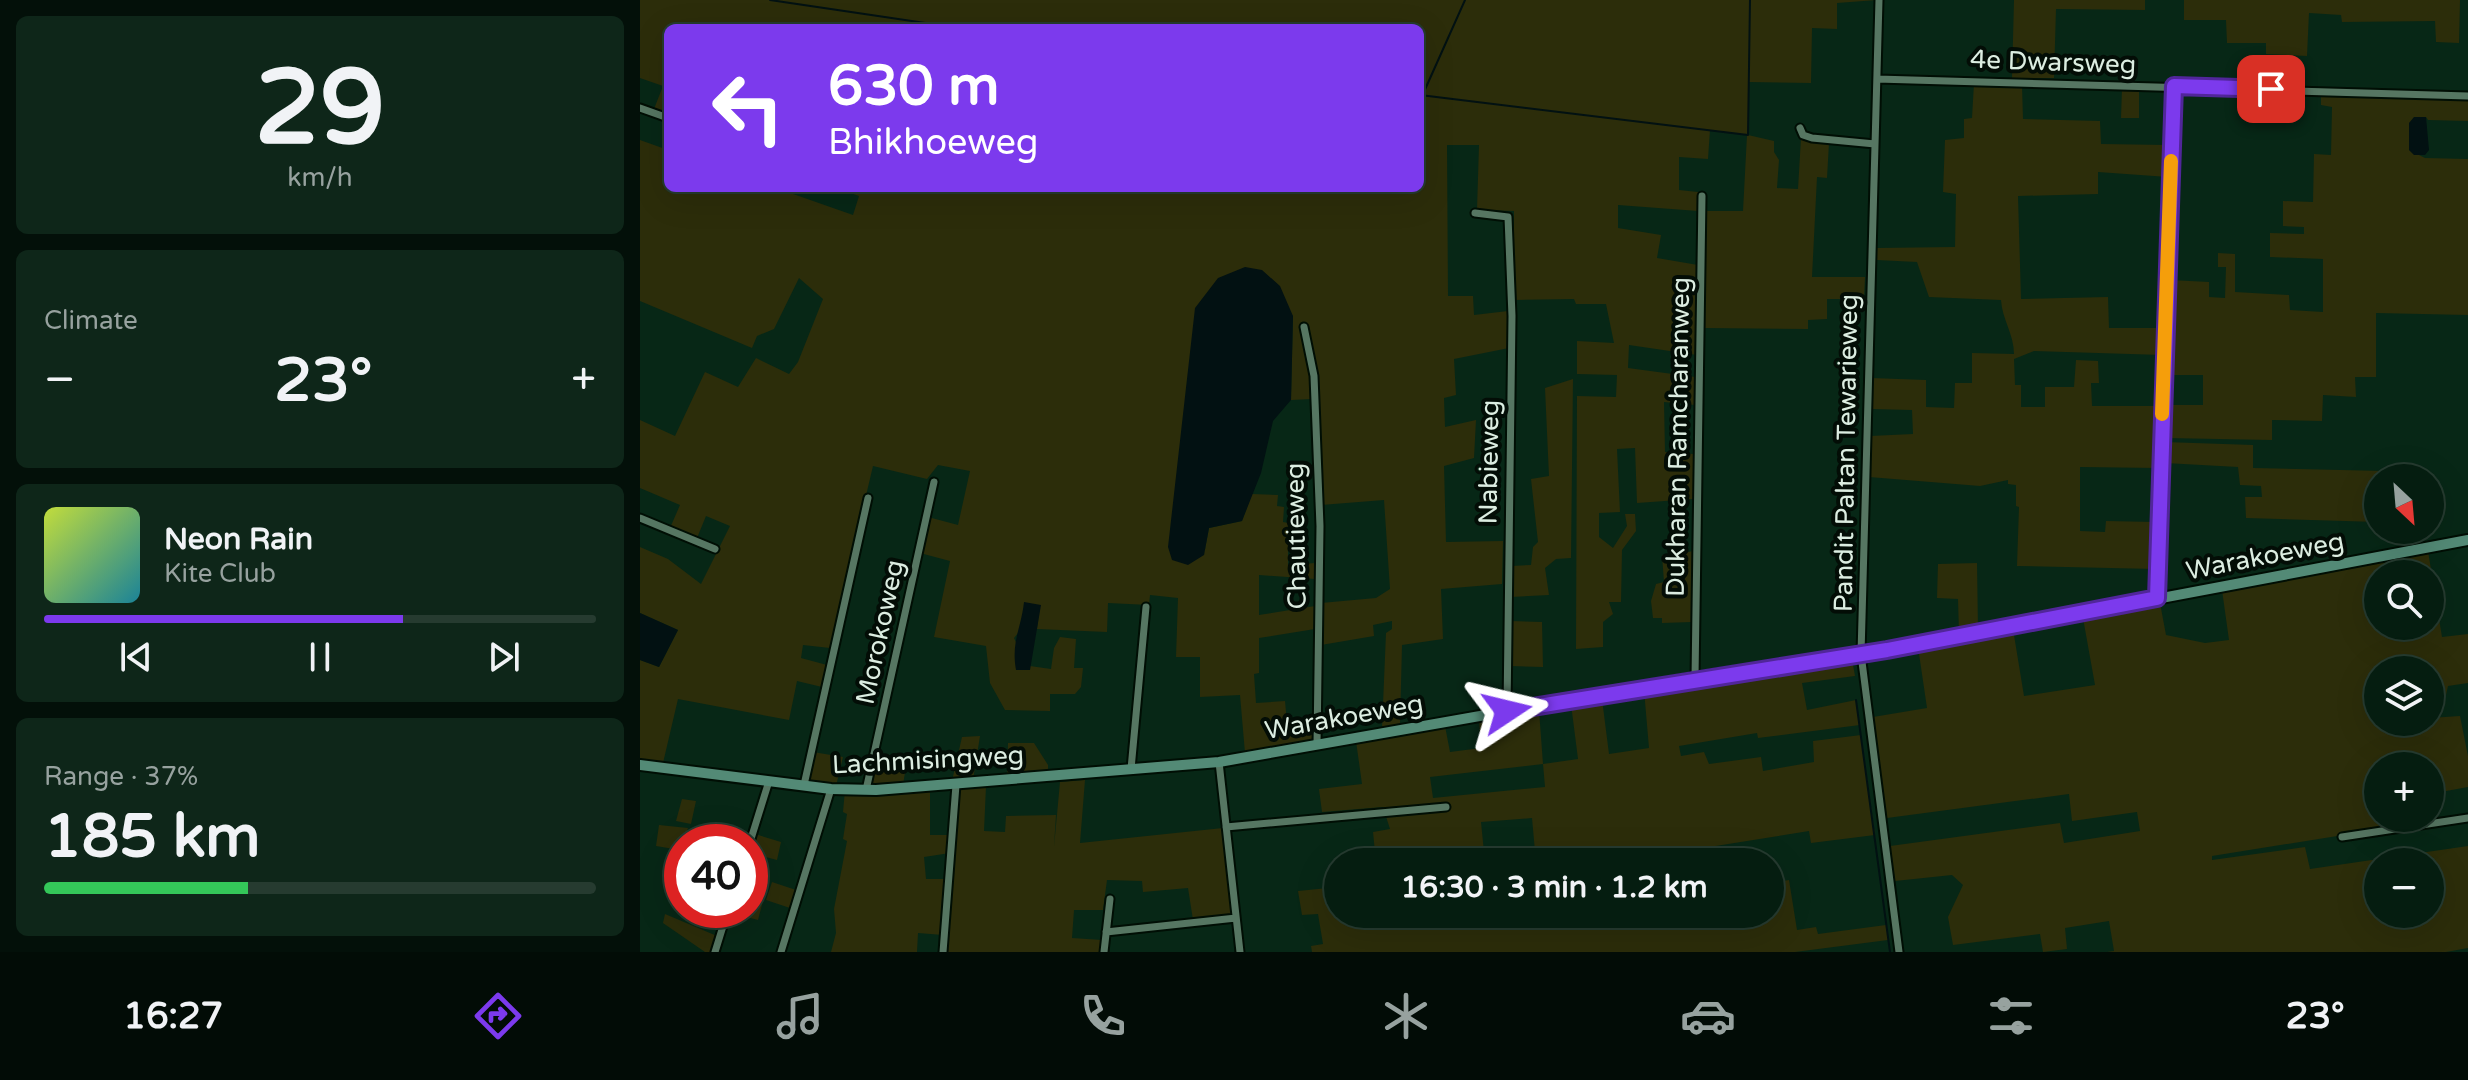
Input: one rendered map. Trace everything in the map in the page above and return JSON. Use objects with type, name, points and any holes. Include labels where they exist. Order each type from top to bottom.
[{"type":"street","name":"Pandit Paltan Tewarieweg","points":[[1879,0],[1861,654],[1899,952]]},
{"type":"street","name":"4e Dwarsweg","points":[[1877,79],[2468,96]]},
{"type":"street","points":[[2157,598],[2174,86]]},
{"type":"street","points":[[640,108],[664,117]]},
{"type":"street","points":[[1800,128],[1803,135],[1812,138],[1875,144]]},
{"type":"street","name":"Dukharan Ramcharanweg","points":[[1695,678],[1702,196]]},
{"type":"street","name":"Nabieweg","points":[[1475,213],[1507,215],[1512,316],[1507,711]]},
{"type":"street","name":"Chautieweg","points":[[1304,327],[1314,376],[1320,526],[1317,744]]},
{"type":"street","name":"Morokoweg","points":[[866,790],[934,482]]},
{"type":"street","points":[[804,785],[868,498]]},
{"type":"street","points":[[640,518],[715,549]]},
{"type":"street","name":"Warakoeweg","points":[[1219,762],[1695,678],[1861,654],[2468,540]]},
{"type":"street","points":[[1131,769],[1146,607]]},
{"type":"street","points":[[1219,762],[1240,952]]},
{"type":"street","name":"Lachmisingweg","points":[[640,765],[831,789],[866,790],[1219,762]]},
{"type":"street","points":[[756,824],[769,781]]},
{"type":"street","points":[[943,952],[956,785]]},
{"type":"street","points":[[781,952],[831,789]]},
{"type":"street","points":[[1226,827],[1446,807]]},
{"type":"street","points":[[2342,837],[2468,818]]},
{"type":"street","points":[[1104,952],[1110,899]]},
{"type":"street","points":[[1106,932],[1236,918]]},
{"type":"street","points":[[715,952],[722,928]]},
{"type":"shaded area","points":[[640,0],[1877,0],[1837,3],[1837,29],[1812,28],[1811,83],[1749,82],[1748,135],[1774,141],[1774,152],[1779,160],[1777,188],[1798,189],[1801,138],[1829,143],[1827,178],[1817,177],[1812,277],[1865,277],[1864,299],[1827,299],[1827,319],[1808,320],[1808,329],[1704,328],[1704,211],[1743,211],[1747,135],[1710,130],[1708,159],[1679,157],[1679,190],[1698,192],[1698,211],[1618,205],[1618,228],[1661,235],[1657,258],[1698,265],[1697,355],[1629,345],[1628,368],[1695,377],[1695,405],[1664,402],[1665,452],[1694,454],[1693,499],[1637,503],[1635,448],[1617,449],[1620,512],[1599,513],[1599,537],[1613,548],[1627,526],[1625,514],[1635,514],[1636,531],[1622,550],[1621,602],[1609,602],[1613,614],[1603,622],[1603,647],[1576,649],[1577,396],[1616,397],[1617,375],[1577,374],[1577,341],[1614,343],[1606,304],[1576,304],[1574,299],[1514,300],[1514,211],[1477,210],[1479,145],[1447,145],[1448,296],[1473,296],[1474,315],[1508,311],[1509,348],[1454,359],[1456,395],[1444,398],[1445,427],[1476,420],[1474,458],[1444,466],[1446,542],[1503,541],[1502,584],[1441,589],[1443,639],[1402,645],[1400,724],[1382,728],[1386,633],[1392,629],[1392,621],[1373,625],[1374,636],[1321,645],[1321,603],[1376,598],[1390,589],[1384,500],[1321,505],[1318,375],[1306,325],[1312,399],[1291,400],[1293,316],[1245,267],[1204,555],[1209,528],[1242,521],[1252,494],[1278,495],[1277,506],[1284,507],[1283,522],[1288,523],[1288,565],[1315,563],[1315,579],[1259,575],[1259,615],[1315,606],[1315,629],[1259,638],[1259,673],[1254,674],[1256,703],[1285,701],[1287,723],[1313,721],[1313,741],[1245,753],[1240,695],[1200,697],[1200,657],[1176,657],[1178,598],[1150,595],[1149,605],[1108,603],[1107,632],[1037,629],[1040,605],[1014,638],[1029,670],[1030,666],[1051,669],[1054,648],[1060,637],[1076,639],[1074,668],[1083,668],[1081,687],[1075,694],[1050,694],[1050,711],[1005,710],[990,683],[986,646],[934,637],[950,561],[920,553],[928,517],[958,525],[970,471],[938,465],[927,479],[873,466],[830,648],[803,645],[801,658],[827,665],[822,687],[797,681],[789,720],[678,699],[663,763],[640,761],[640,660],[659,667],[678,630],[640,613],[640,547],[668,559],[701,584],[730,526],[706,516],[697,538],[670,528],[680,505],[640,488],[640,420],[675,436],[705,372],[738,387],[756,358],[789,374],[798,362],[823,299],[799,278],[774,329],[757,336],[752,348],[640,301],[640,140],[664,149],[664,192],[787,192],[853,215],[859,196],[848,192],[1424,192],[1424,24],[664,24],[664,113],[654,109],[663,86],[640,78]]},
{"type":"shaded area","points":[[2014,0],[2145,0],[2145,10],[2056,9],[2054,78],[2012,78]]},
{"type":"shaded area","points":[[2184,0],[2460,0],[2459,43],[2436,42],[2435,21],[2342,22],[2341,15],[2309,13],[2307,56],[2266,54],[2266,43],[2227,43],[2226,20],[2184,20]]},
{"type":"shaded area","points":[[1974,83],[2022,85],[2023,119],[2100,121],[2101,144],[2168,145],[2168,177],[2098,172],[2098,194],[2018,196],[2021,299],[2108,297],[2109,328],[2162,328],[2162,355],[2034,351],[2014,359],[2015,385],[2021,385],[2021,407],[2045,407],[2045,387],[2074,387],[2076,360],[2098,361],[2099,383],[2091,383],[2092,406],[2161,406],[2158,468],[2080,467],[2080,531],[2105,532],[2106,521],[2155,522],[2155,569],[2017,566],[2019,507],[2016,506],[2016,485],[2008,484],[2008,480],[1980,486],[1869,477],[1870,436],[1913,434],[1912,410],[1871,409],[1871,378],[1926,380],[1926,407],[1954,408],[1955,383],[1972,383],[1972,353],[2014,354],[2001,300],[1929,297],[1917,262],[1877,260],[1876,248],[1955,247],[1956,194],[1943,192],[1945,140],[1964,138],[1964,119],[1972,118]]},
{"type":"shaded area","points":[[2122,88],[2139,88],[2139,118],[2121,118]]},
{"type":"shaded area","points":[[2321,93],[2468,98],[2468,121],[2428,120],[2426,117],[2409,123],[2409,150],[2425,158],[2468,159],[2468,315],[2376,313],[2376,377],[2355,377],[2356,397],[2323,395],[2322,421],[2272,420],[2272,440],[2165,438],[2166,405],[2203,405],[2203,375],[2168,375],[2170,280],[2209,282],[2209,297],[2225,298],[2226,267],[2218,267],[2218,253],[2235,254],[2235,292],[2289,295],[2290,310],[2323,312],[2323,259],[2270,257],[2270,233],[2304,234],[2304,227],[2283,226],[2283,201],[2313,202],[2314,154],[2331,155],[2332,107],[2321,105]]},
{"type":"shaded area","points":[[2414,117],[2426,117],[2429,150],[2425,155],[2414,155],[2409,150],[2409,123]]},
{"type":"shaded area","points":[[1245,267],[1262,270],[1280,286],[1293,316],[1291,400],[1273,421],[1261,473],[1242,521],[1209,528],[1204,555],[1188,565],[1172,560],[1168,547],[1195,308],[1218,278]]},
{"type":"shaded area","points":[[1573,379],[1571,558],[1556,559],[1545,568],[1549,595],[1510,597],[1511,566],[1531,565],[1533,547],[1538,542],[1531,479],[1549,476],[1545,388]]},
{"type":"shaded area","points":[[2165,442],[2253,445],[2253,468],[2364,471],[2364,522],[2246,518],[2245,497],[2262,497],[2261,486],[2240,485],[2238,467],[2165,463]]},
{"type":"shaded area","points":[[1693,551],[1692,622],[1662,623],[1662,618],[1653,618],[1651,601],[1656,584],[1664,582],[1662,555],[1676,555],[1671,562],[1687,576],[1683,553]]},
{"type":"shaded area","points":[[2428,551],[2429,560],[2380,560]]},
{"type":"shaded area","points":[[1683,553],[1687,557],[1685,579],[1672,575],[1671,562],[1676,555]]},
{"type":"shaded area","points":[[1977,563],[1978,629],[1959,633],[1958,599],[1937,598],[1938,564]]},
{"type":"shaded area","points":[[2364,563],[2364,640],[2444,640],[2444,637],[2468,634],[2468,683],[2448,686],[2444,696],[2444,656],[2364,656],[2364,736],[2444,736],[2444,717],[2460,716],[2468,756],[2468,787],[2444,791],[2444,752],[2364,752],[2364,832],[2212,856],[2212,860],[2305,847],[2310,869],[2364,861],[2364,928],[2444,928],[2444,849],[2468,846],[2468,948],[2446,952],[2107,952],[2114,951],[2109,921],[2065,928],[2067,949],[2043,952],[2040,934],[1953,945],[1948,917],[1963,885],[1952,875],[1895,881],[1890,846],[2060,823],[2064,843],[2140,831],[2137,812],[2072,821],[2069,794],[1887,818],[1873,717],[1927,708],[1918,647],[2013,629],[2024,696],[2095,685],[2083,618],[2160,603],[2166,635],[2205,643],[2229,640],[2222,590]]},
{"type":"shaded area","points":[[1024,602],[1041,605],[1030,670],[1016,670],[1016,643]]},
{"type":"shaded area","points":[[640,613],[678,630],[659,667],[640,660]]},
{"type":"shaded area","points":[[1510,621],[1542,622],[1543,667],[1510,666]]},
{"type":"shaded area","points":[[1852,659],[1855,676],[1802,683],[1807,710],[1856,700],[1860,725],[1758,738],[1757,733],[1679,746],[1681,756],[1704,752],[1709,764],[1761,757],[1763,771],[1814,762],[1813,741],[1861,735],[1875,835],[1811,843],[1809,831],[1703,848],[1535,848],[1532,818],[1481,822],[1484,848],[1375,848],[1373,832],[1390,829],[1383,807],[1322,812],[1319,789],[1362,784],[1356,741],[1445,726],[1450,752],[1481,748],[1479,720],[1539,710],[1543,764],[1578,759],[1571,704],[1602,699],[1609,754],[1649,748],[1644,690]],"holes":[[[1543,764],[1545,787],[1433,798],[1430,777]]]},
{"type":"shaded area","points":[[980,736],[973,780],[952,781],[962,737]]},
{"type":"shaded area","points":[[1008,743],[1034,743],[1048,765],[1048,773],[1007,776]]},
{"type":"shaded area","points":[[813,752],[843,757],[836,786],[809,783]]},
{"type":"shaded area","points":[[877,759],[907,760],[903,785],[871,785]]},
{"type":"shaded area","points":[[1085,780],[1080,843],[1223,828],[1233,915],[1193,920],[1188,888],[1143,892],[1142,881],[1107,880],[1103,910],[1074,910],[1072,938],[1102,940],[1101,952],[946,952],[959,788],[986,786],[984,831],[1005,832],[1006,816],[1056,815],[1054,847],[1060,782]]},
{"type":"shaded area","points":[[845,790],[930,791],[930,835],[951,835],[950,853],[924,857],[926,879],[947,879],[943,935],[918,933],[917,952],[831,952],[836,933],[834,909],[847,841],[843,839],[847,814],[843,812]]},
{"type":"shaded area","points":[[682,799],[696,801],[691,824],[676,821]]},
{"type":"shaded area","points":[[659,825],[664,826],[664,847],[656,846]]},
{"type":"shaded area","points":[[768,838],[781,842],[777,860],[768,858]]},
{"type":"shaded area","points":[[1789,880],[1797,930],[1816,927],[1818,934],[1886,925],[1888,940],[1795,952],[1312,952],[1311,946],[1323,944],[1318,914],[1302,915],[1298,891],[1324,888],[1324,928],[1784,928],[1784,881]]},
{"type":"shaded area","points":[[772,882],[796,890],[790,908],[768,901]]},
{"type":"shaded area","points":[[670,928],[698,928],[717,936],[712,952],[705,952]]},
{"type":"waterway","points":[[770,0],[932,24]]},
{"type":"waterway","points":[[1424,92],[1465,0]]},
{"type":"waterway","points":[[1424,95],[1748,135],[1750,0]]},
{"type":"waterway","points":[[1856,700],[1890,952]]},
{"type":"slow traffic","points":[[2162,414],[2171,161]]},
{"type":"route","points":[[1507,711],[1695,678],[1887,650],[2157,598],[2174,86],[2271,89]]}]
